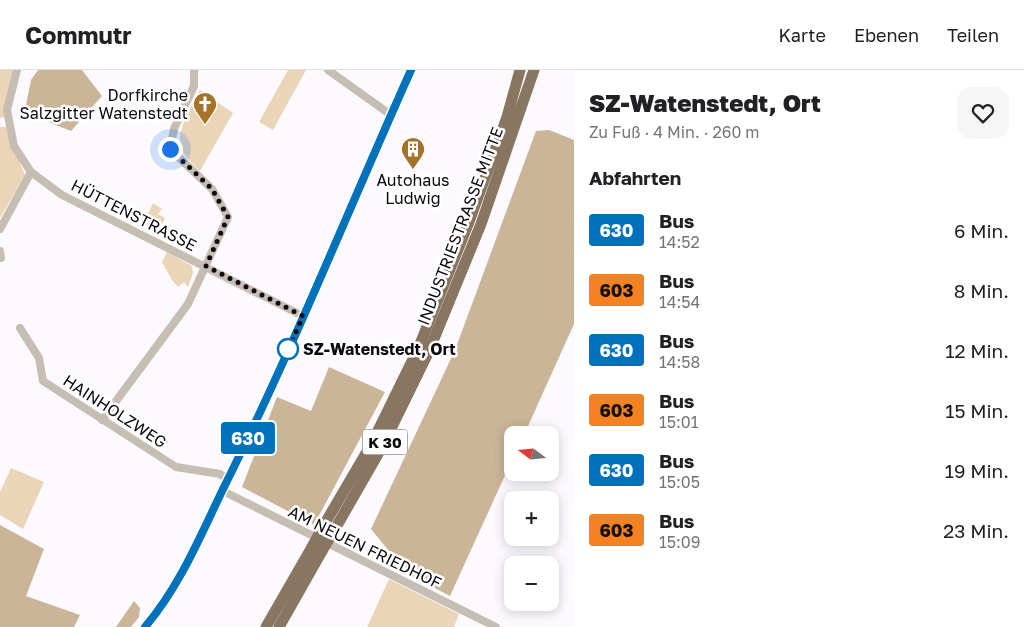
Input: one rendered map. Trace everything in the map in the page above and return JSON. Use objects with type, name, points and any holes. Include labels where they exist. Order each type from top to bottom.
[{"type":"highway","name":"INDUSTRIESTRASSE MITTE","points":[[279,627],[418,349],[469,222],[507,117],[520,70]]},
{"type":"highway","name":"INDUSTRIESTRASSE MITTE","points":[[330,527],[382,448],[429,351],[481,224],[534,70]]},
{"type":"highway","name":"INDUSTRIESTRASSE MITTE","points":[[266,627],[318,549]]},
{"type":"street","name":"HÜTTENSTRASSE","points":[[17,70],[7,110],[14,146],[31,172],[62,195],[303,316]]},
{"type":"street","points":[[102,420],[188,304],[228,217],[212,189],[170,149],[174,130],[194,86],[194,70]]},
{"type":"street","points":[[328,70],[391,115]]},
{"type":"street","points":[[145,627],[158,612],[184,572],[223,491],[303,316],[411,70]]},
{"type":"street","points":[[0,124],[10,124]]},
{"type":"street","points":[[0,229],[31,172]]},
{"type":"street","name":"HAINHOLZWEG","points":[[20,328],[39,358],[43,381],[176,467],[220,474],[228,479]]},
{"type":"street","name":"AM NEUEN FRIEDHOF","points":[[223,491],[496,627]]},
{"type":"shaded area","points":[[0,70],[15,70],[5,117],[0,118]]},
{"type":"shaded area","points":[[38,70],[82,70],[102,96],[71,131],[40,117],[24,115],[31,80]]},
{"type":"shaded area","points":[[288,70],[306,70],[273,130],[259,122]]},
{"type":"shaded area","points":[[200,90],[233,113],[200,171],[182,150],[180,135],[185,119]]},
{"type":"shaded area","points":[[0,127],[6,127],[25,175],[0,218]]},
{"type":"shaded area","points":[[549,130],[574,140],[574,324],[528,426],[504,426],[504,478],[450,596],[408,574],[371,529],[455,350],[536,131]]},
{"type":"shaded area","points":[[153,203],[162,209],[158,214],[165,218],[159,231],[143,225]]},
{"type":"shaded area","points":[[167,252],[192,266],[193,273],[188,287],[184,282],[178,287],[172,280],[162,262]]},
{"type":"shaded area","points":[[329,367],[385,392],[314,525],[242,487],[277,397],[311,411]]},
{"type":"shaded area","points":[[11,468],[44,482],[23,529],[0,515],[0,492]]},
{"type":"shaded area","points":[[0,525],[44,549],[26,596],[80,615],[74,627],[0,627]]},
{"type":"shaded area","points":[[389,579],[459,614],[454,627],[367,627]]},
{"type":"shaded area","points":[[134,601],[140,608],[139,617],[131,627],[116,627]]},
{"type":"bus line","name":"630","points":[[145,627],[158,612],[184,572],[223,491],[256,421],[411,70]]},
{"type":"place","name":"Dorfkirche Salzgitter Watenstedt","points":[[205,125]]},
{"type":"place","name":"Autohaus Ludwig","points":[[413,170]]},
{"type":"place","name":"SZ-Watenstedt, Ort","points":[[288,349]]},
{"type":"route","points":[[170,149],[212,189],[228,217],[206,266],[303,316],[287,352],[288,349]]}]
